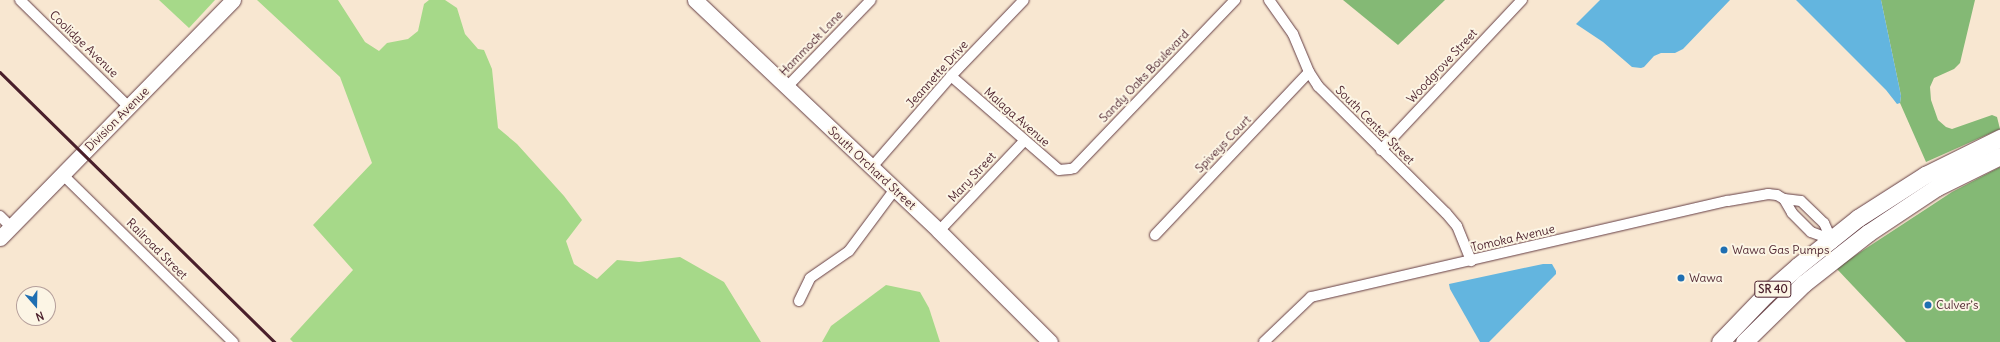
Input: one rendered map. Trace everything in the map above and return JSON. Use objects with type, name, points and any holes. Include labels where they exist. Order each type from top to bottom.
[{"type":"main road","name":"SR 40","points":[[1720,342],[1765,295],[1830,239],[1858,218],[1925,175],[2000,138]]},
{"type":"main road","name":"SR 40","points":[[1744,342],[1803,284],[1841,253],[1894,215],[1938,188],[2000,156]]},
{"type":"street","name":"Coolidge Avenue","points":[[20,0],[130,107]]},
{"type":"street","name":"Division Avenue","points":[[0,238],[130,107],[233,0]]},
{"type":"street","name":"South Orchard Street","points":[[695,0],[786,88],[939,231],[1047,341]]},
{"type":"street","name":"Hammock Lane","points":[[786,88],[871,0]]},
{"type":"street","name":"Jeannette Drive","points":[[872,167],[951,76],[1024,0]]},
{"type":"street","name":"Sandy Oaks Boulevard","points":[[1070,169],[1074,168],[1235,0]]},
{"type":"street","name":"South Center Street","points":[[1269,0],[1293,34],[1309,72],[1318,86],[1446,213],[1457,226],[1471,261]]},
{"type":"street","name":"Woodgrove Street","points":[[1381,150],[1522,0]]},
{"type":"street","name":"Spiveys Court","points":[[1155,235],[1309,72]]},
{"type":"street","name":"Malaga Avenue","points":[[951,76],[1059,170],[1070,169]]},
{"type":"street","name":"Mary Street","points":[[939,231],[1024,141]]},
{"type":"street","name":"Railroad Street","points":[[62,174],[233,342]]},
{"type":"street","points":[[799,301],[810,278],[848,251],[895,189]]},
{"type":"street","name":"Tomoka Avenue","points":[[1264,342],[1311,297],[1728,201],[1768,194],[1778,195],[1784,199],[1792,213],[1812,232],[1830,239]]},
{"type":"street","name":"Tomoka Avenue","points":[[1784,199],[1801,201],[1824,223],[1830,239],[1841,253]]},
{"type":"street","points":[[0,216],[11,227]]},
{"type":"green space","points":[[159,0],[215,0],[189,28]]},
{"type":"green space","points":[[257,0],[338,0],[365,42],[379,51],[387,43],[408,39],[418,31],[424,4],[429,0],[445,0],[457,8],[465,34],[478,49],[484,50],[492,69],[498,128],[517,144],[564,196],[582,220],[566,241],[574,264],[597,279],[617,260],[639,262],[680,257],[724,282],[761,342],[293,342],[290,339],[353,270],[313,225],[372,163],[340,77]]},
{"type":"green space","points":[[1343,0],[1445,0],[1398,45]]},
{"type":"green space","points":[[1881,0],[1975,0],[1960,63],[1954,69],[1934,78],[1930,87],[1931,100],[1938,120],[1946,127],[1952,129],[1992,115],[1997,117],[2000,129],[1926,162],[1900,103],[1901,96]]},
{"type":"green space","points":[[2000,167],[2000,342],[1906,342],[1836,268],[1952,192]]},
{"type":"green space","points":[[886,285],[920,292],[929,308],[940,342],[822,342],[831,326]]},
{"type":"water","points":[[1600,0],[1730,0],[1683,49],[1675,53],[1661,53],[1654,56],[1644,67],[1641,68],[1632,67],[1603,42],[1576,24]]},
{"type":"water","points":[[1796,0],[1881,0],[1901,96],[1900,103],[1897,104],[1886,90]]},
{"type":"water","points":[[1543,264],[1552,264],[1556,274],[1489,342],[1480,342],[1450,289],[1449,284]]},
{"type":"railway","points":[[0,72],[275,342]]},
{"type":"place","name":"Wawa Gas Pumps","points":[[1724,250]]},
{"type":"place","name":"Wawa","points":[[1681,278]]},
{"type":"place","name":"Culver's","points":[[1928,305]]}]
